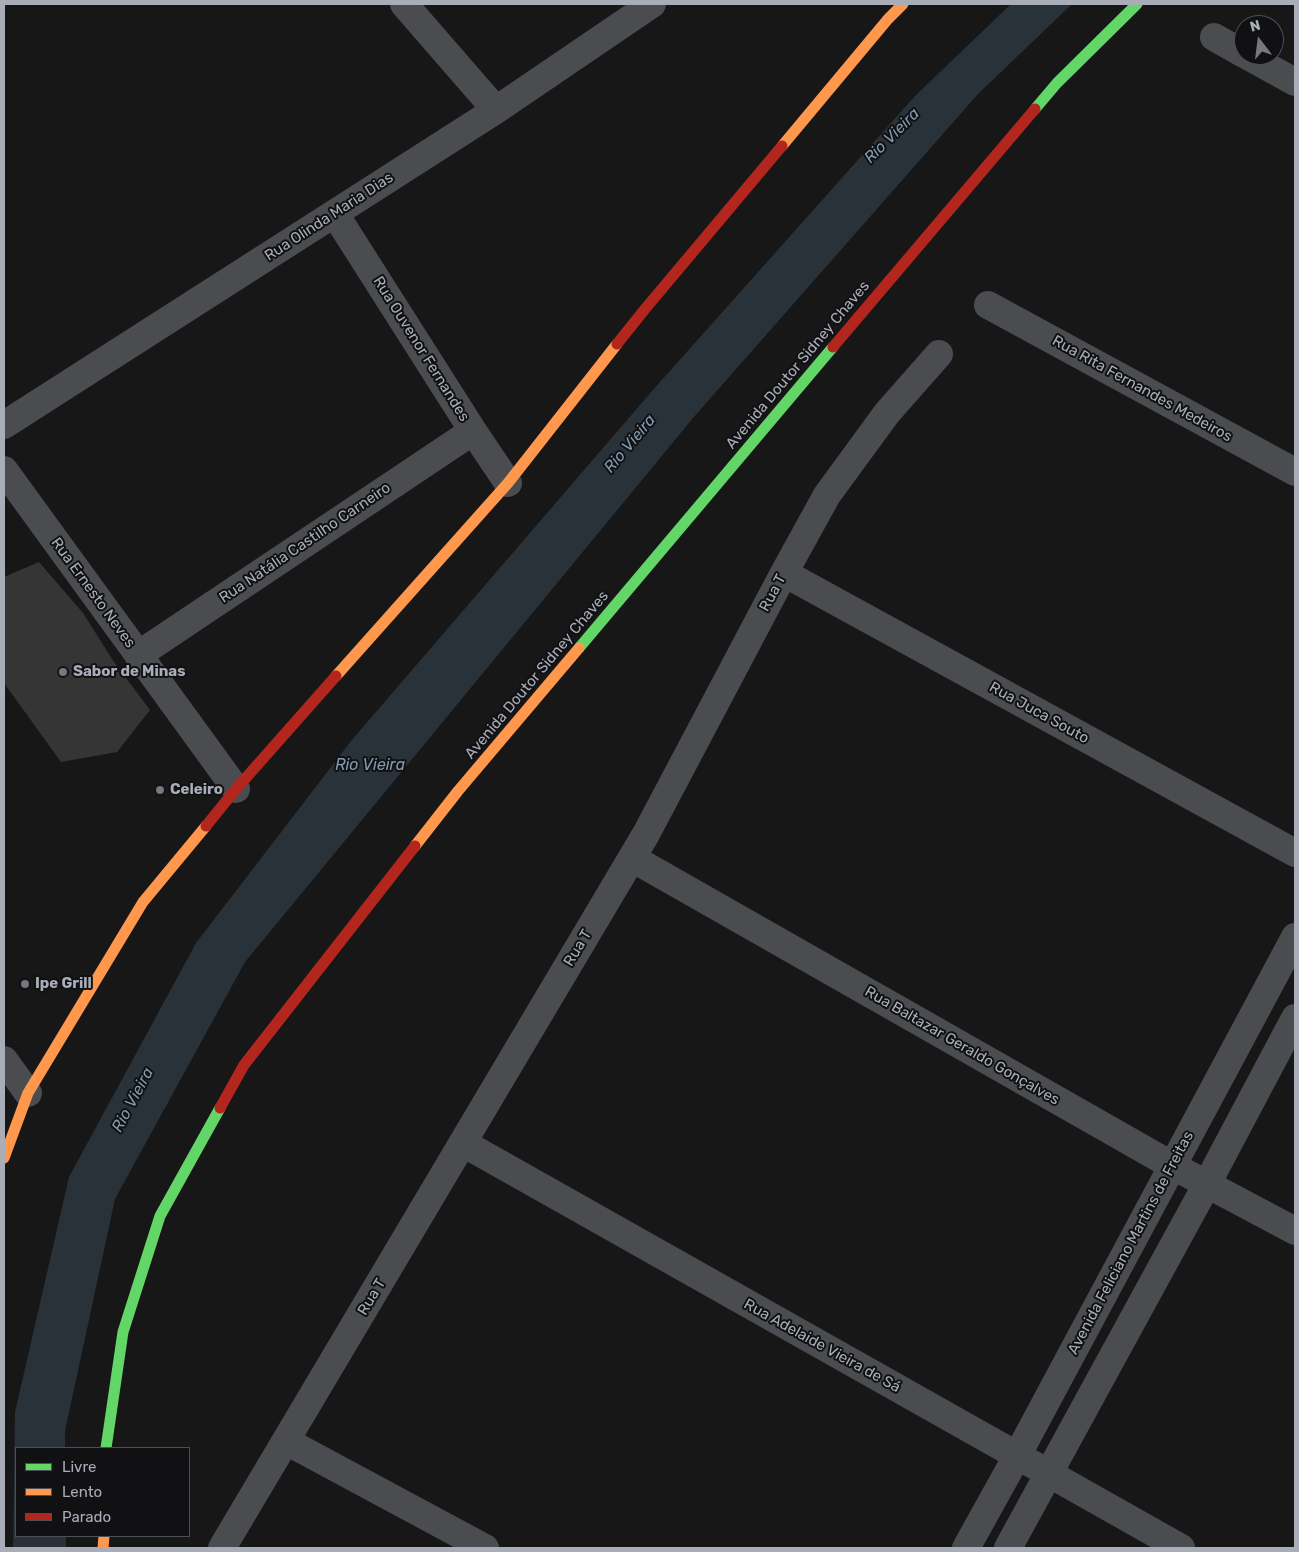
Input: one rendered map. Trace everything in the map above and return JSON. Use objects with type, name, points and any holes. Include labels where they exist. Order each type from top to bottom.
[{"type":"main road","points":[[4,1158],[28,1093],[144,902],[236,789],[508,483],[645,309],[888,19],[904,4]]},
{"type":"main road","name":"Avenida Doutor Sidney Chaves","points":[[106,1447],[124,1332],[160,1216],[244,1065],[458,791],[1057,83],[1136,4]]},
{"type":"street","points":[[404,4],[496,110]]},
{"type":"street","name":"Rua Olinda Maria Dias","points":[[4,425],[496,110],[652,4]]},
{"type":"street","points":[[1214,37],[1234,48]]},
{"type":"street","points":[[1265,65],[1295,82]]},
{"type":"street","name":"Rua Ouvenor Fernandes","points":[[335,214],[508,483]]},
{"type":"street","name":"Rua Rita Fernandes Medeiros","points":[[988,305],[1295,472]]},
{"type":"street","name":"Rua T","points":[[222,1548],[646,834],[827,495],[887,413],[939,354]]},
{"type":"street","name":"Rua Natália Castilho Carneiro","points":[[138,655],[473,431]]},
{"type":"street","name":"Rua Ernesto Neves","points":[[4,470],[236,789]]},
{"type":"street","name":"Rua Juca Souto","points":[[784,573],[1295,853]]},
{"type":"street","name":"Rua Baltazar Geraldo Gonçalves","points":[[632,858],[1172,1166],[1295,1231]]},
{"type":"street","name":"Avenida Feliciano Martins de Freitas","points":[[966,1548],[1295,937]]},
{"type":"street","points":[[1008,1548],[1050,1474],[1295,1018]]},
{"type":"street","points":[[4,1060],[28,1093]]},
{"type":"street","name":"Rua Adelaide Vieira de Sá","points":[[463,1143],[1181,1548]]},
{"type":"street","points":[[286,1441],[485,1548]]},
{"type":"water","name":"Rio Vieira","points":[[1011,4],[1072,4],[978,94],[693,418],[245,962],[115,1199],[65,1431],[65,1447],[15,1447],[15,1537],[66,1537],[66,1548],[13,1548],[15,1412],[69,1177],[196,943],[351,741],[652,391],[915,96]]},
{"type":"building","name":"Sabor de Minas","points":[[39,562],[83,613],[114,662],[150,710],[117,752],[61,762],[4,683],[4,577]]},
{"type":"traffic: fast","points":[[1035,109],[1057,83],[1137,4]]},
{"type":"traffic: fast","points":[[579,648],[833,347]]},
{"type":"traffic: fast","points":[[106,1447],[123,1332],[160,1216],[220,1108]]},
{"type":"traffic: slow","points":[[782,146],[888,19],[903,4]]},
{"type":"traffic: slow","points":[[336,676],[508,483],[617,344]]},
{"type":"traffic: slow","points":[[415,846],[458,791],[579,648]]},
{"type":"traffic: slow","points":[[4,1158],[28,1093],[143,902],[206,826]]},
{"type":"traffic: slow","points":[[103,1548],[104,1537]]},
{"type":"traffic: jam","points":[[833,347],[1035,109]]},
{"type":"traffic: jam","points":[[617,344],[782,146]]},
{"type":"traffic: jam","points":[[206,826],[236,789],[336,676]]},
{"type":"traffic: jam","points":[[220,1108],[244,1065],[415,846]]},
{"type":"place","name":"Sabor de Minas","points":[[63,672]]},
{"type":"place","name":"Celeiro","points":[[160,790]]},
{"type":"place","name":"Ipe Grill","points":[[25,984]]}]
